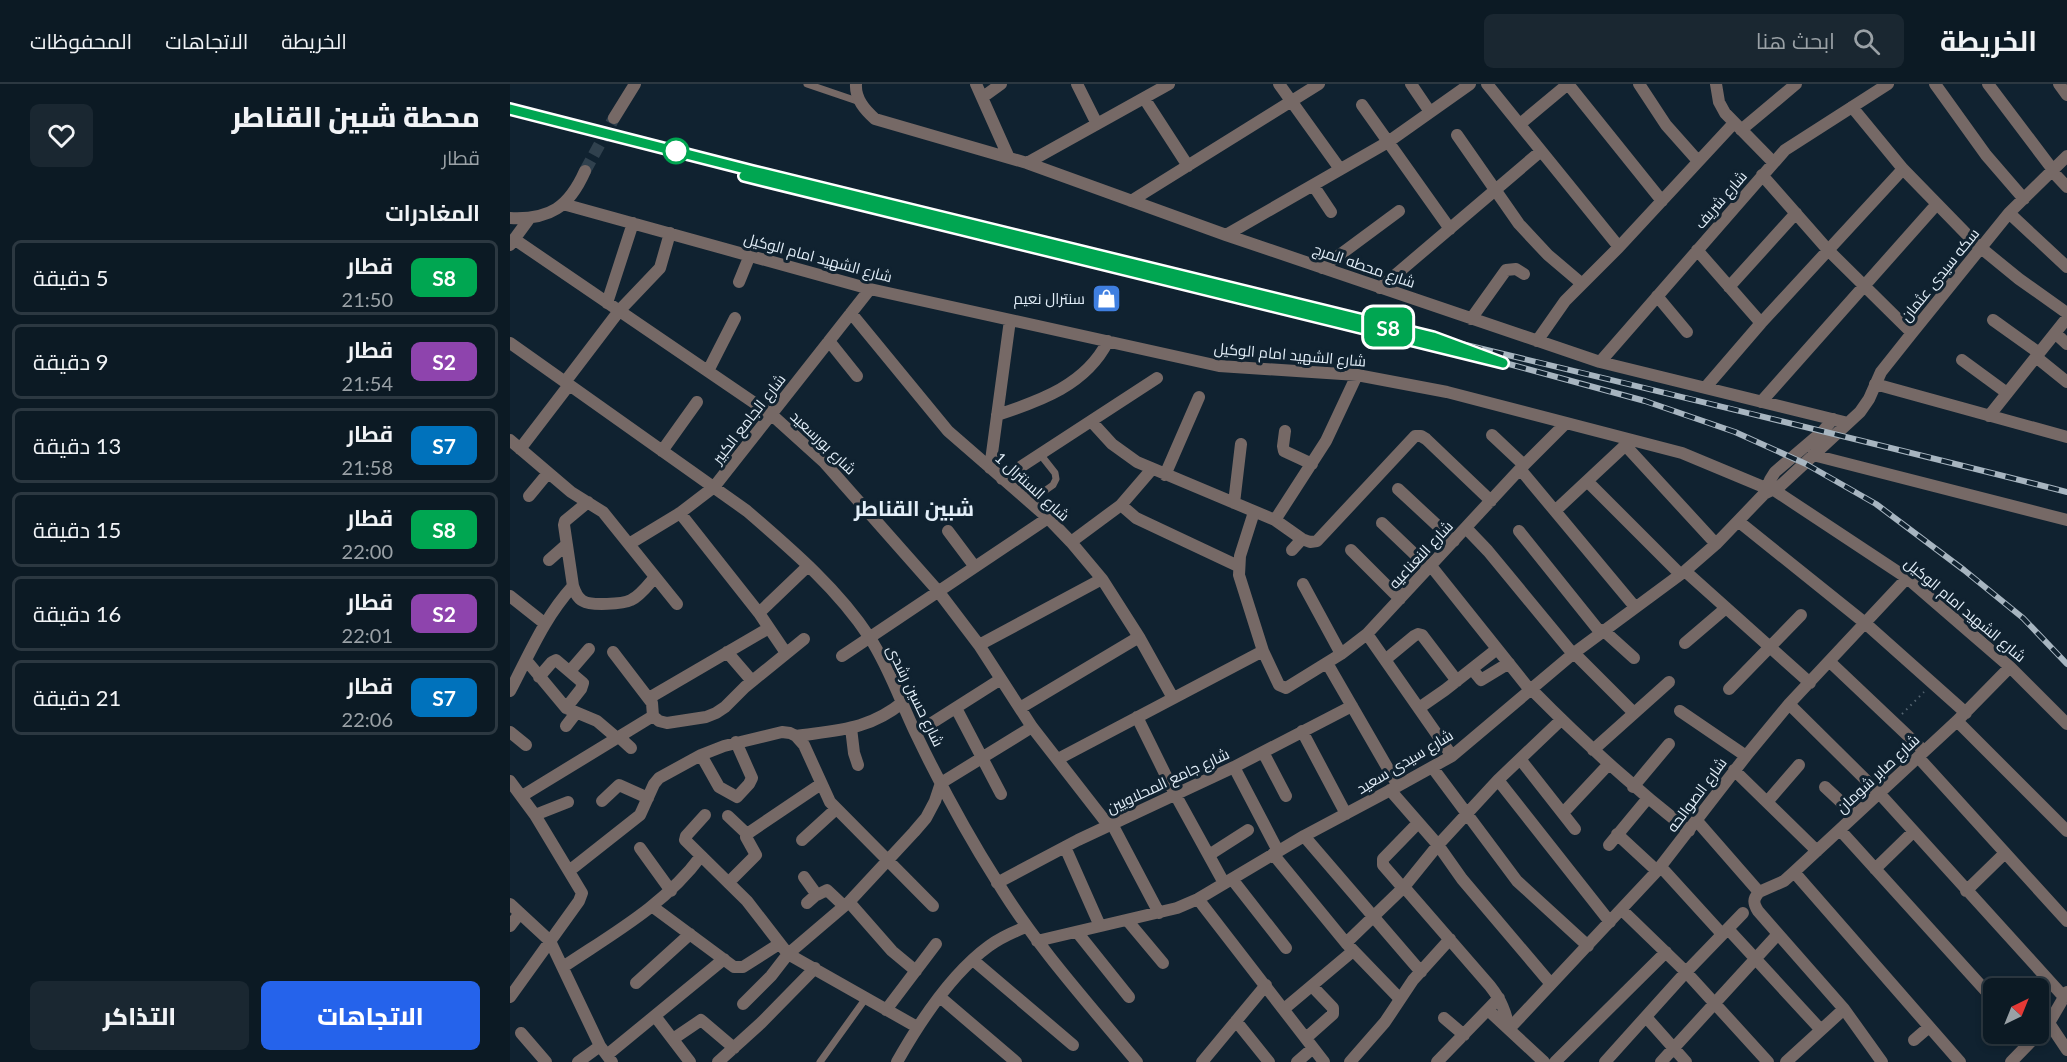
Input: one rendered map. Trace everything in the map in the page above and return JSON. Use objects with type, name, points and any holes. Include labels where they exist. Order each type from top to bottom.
[{"type":"street","points":[[614,118],[635,84]]},
{"type":"street","points":[[856,84],[860,102]]},
{"type":"street","points":[[976,84],[1009,158]]},
{"type":"street","points":[[983,97],[1001,84]]},
{"type":"street","points":[[1077,84],[1097,124]]},
{"type":"street","points":[[1027,163],[1167,84]]},
{"type":"street","points":[[1279,84],[1340,169]]},
{"type":"street","points":[[1131,201],[1319,84]]},
{"type":"street","points":[[1411,84],[1430,112]]},
{"type":"street","points":[[1226,235],[1388,142],[1470,84]]},
{"type":"street","points":[[1487,84],[1619,247]]},
{"type":"street","points":[[1520,124],[1568,84],[1662,201]]},
{"type":"street","points":[[1639,84],[1666,125],[1698,161]]},
{"type":"street","points":[[1716,84],[1719,102],[1725,114],[1773,162]]},
{"type":"street","points":[[1537,341],[1550,320],[1581,283],[1619,247],[1698,161],[1737,127],[1796,84]]},
{"type":"street","name":"شارع شريف","points":[[1599,362],[1773,162],[1798,140],[1888,84]]},
{"type":"street","points":[[1935,84],[1986,155],[2024,199]]},
{"type":"street","points":[[1988,84],[2067,187]]},
{"type":"street","points":[[2059,84],[2067,95]]},
{"type":"street","points":[[1144,98],[1188,166]]},
{"type":"street","name":"شارع محطه المرج","points":[[860,102],[875,118],[1027,163],[1226,235],[1599,362],[1848,423]]},
{"type":"street","points":[[1362,105],[1450,229]]},
{"type":"street","points":[[1852,107],[1936,205],[1981,248],[2019,279],[2067,313]]},
{"type":"street","points":[[1457,135],[1519,224],[1541,248],[1581,283]]},
{"type":"street","points":[[1380,288],[1542,151]]},
{"type":"street","name":"سكه سيدى عثمان","points":[[1768,491],[1806,464],[1860,412],[1869,399],[1881,372],[2009,213],[2067,156]]},
{"type":"street","points":[[1705,388],[1761,323],[1903,169]]},
{"type":"street","points":[[510,218],[529,219],[547,214],[563,204],[577,189],[585,171]]},
{"type":"street","points":[[1762,175],[1828,250],[1912,333]]},
{"type":"street","points":[[1312,185],[1332,212]]},
{"type":"street","name":"شارع الشهيد امام الوكيل","points":[[563,204],[870,289],[1219,366],[1357,375],[1417,385],[1566,423],[1628,442],[1682,453],[1768,491],[1907,578],[2010,667],[2067,724]]},
{"type":"street","points":[[1761,402],[1936,205]]},
{"type":"street","points":[[1322,268],[1400,211]]},
{"type":"street","points":[[1730,287],[1796,213]]},
{"type":"street","points":[[2009,213],[2067,267]]},
{"type":"street","points":[[512,242],[529,219]]},
{"type":"street","points":[[607,303],[633,223]]},
{"type":"street","points":[[670,233],[660,268],[619,311],[567,383],[513,444],[571,492],[603,512],[677,604]]},
{"type":"street","name":"شارع بورسعيد","points":[[512,242],[607,303],[772,415],[824,462],[938,591],[979,645],[1032,727],[1110,825],[1159,913]]},
{"type":"street","points":[[1697,250],[1761,323]]},
{"type":"street","points":[[740,282],[750,255]]},
{"type":"street","points":[[1471,319],[1506,270],[1516,269],[1524,274]]},
{"type":"street","name":"شارع الجامع الكبير","points":[[629,544],[680,513],[714,487],[870,289]]},
{"type":"street","points":[[1657,296],[1688,332]]},
{"type":"street","name":"شارع السنترال 1","points":[[851,313],[948,431],[1048,518],[1102,579],[1139,637],[1173,698]]},
{"type":"street","points":[[708,371],[735,318]]},
{"type":"street","points":[[1989,416],[2067,318]]},
{"type":"street","points":[[990,468],[1010,320]]},
{"type":"street","points":[[1993,320],[2038,355],[2067,382]]},
{"type":"street","points":[[2055,333],[2067,344]]},
{"type":"street","points":[[829,341],[857,376]]},
{"type":"street","points":[[997,415],[1059,392],[1098,359],[1108,341]]},
{"type":"street","name":"شارع حسين رشدى","points":[[510,343],[714,487],[778,537],[841,599],[869,637],[888,670],[941,783],[997,883],[1026,927],[1137,1062]]},
{"type":"street","points":[[1962,360],[2007,393]]},
{"type":"street","points":[[1275,520],[1312,464],[1338,417],[1357,375]]},
{"type":"street","points":[[1002,479],[1157,378]]},
{"type":"street","points":[[1875,384],[2067,437]]},
{"type":"street","points":[[1165,475],[1199,397]]},
{"type":"street","points":[[662,451],[697,402]]},
{"type":"street","points":[[1768,491],[1775,472],[1823,431],[1833,419]]},
{"type":"street","points":[[1091,421],[1112,444],[1137,462],[1275,520],[1310,542],[1322,537],[1415,436],[1426,439],[1491,501]]},
{"type":"street","name":"شارع النعناعيه","points":[[1263,651],[1282,688],[1290,687],[1341,654],[1367,634],[1522,467],[1566,423]]},
{"type":"street","points":[[1285,431],[1284,451],[1312,464]]},
{"type":"street","points":[[1492,435],[1522,467],[1555,511],[1635,607]]},
{"type":"street","points":[[1555,511],[1628,442],[1716,544]]},
{"type":"street","points":[[1234,503],[1241,444]]},
{"type":"street","points":[[1813,455],[2067,520]]},
{"type":"street","points":[[1071,542],[1121,505],[1152,469]]},
{"type":"street","points":[[529,496],[548,473]]},
{"type":"street","points":[[1587,481],[1682,572],[1810,683]]},
{"type":"street","points":[[1398,489],[1454,541]]},
{"type":"street","name":"شارع سيدى سعيد","points":[[1037,941],[1159,913],[1198,899],[1304,836],[1452,756],[1574,653],[1716,544],[1768,491]]},
{"type":"street","points":[[588,502],[565,521],[566,545],[576,595],[592,604],[633,600],[655,577]]},
{"type":"street","points":[[1121,505],[1136,518],[1238,566]]},
{"type":"street","points":[[1058,759],[1263,651],[1240,584],[1238,566],[1254,512]]},
{"type":"street","points":[[680,513],[759,612],[786,653]]},
{"type":"street","points":[[842,656],[1048,518]]},
{"type":"street","points":[[1738,521],[1865,623],[1933,683],[1961,717],[2067,831]]},
{"type":"street","points":[[1382,523],[1430,567],[1531,689],[1561,720],[1633,787],[1693,826],[1759,892],[1754,898],[1754,905],[1844,1009],[1882,1062]]},
{"type":"street","points":[[1466,528],[1574,653],[1634,713]]},
{"type":"street","points":[[948,531],[975,567]]},
{"type":"street","points":[[1519,531],[1602,631],[1634,658]]},
{"type":"street","points":[[1292,550],[1302,539]]},
{"type":"street","points":[[549,560],[566,545]]},
{"type":"street","points":[[1351,550],[1400,599]]},
{"type":"street","points":[[759,612],[808,566]]},
{"type":"street","name":"شارع الصوالحه","points":[[1509,1029],[1659,869],[1734,770],[1789,704],[1907,578]]},
{"type":"street","points":[[979,645],[1102,579]]},
{"type":"street","points":[[1304,584],[1341,654]]},
{"type":"street","points":[[510,691],[514,672],[526,660],[544,623],[557,603],[573,586]]},
{"type":"street","points":[[510,596],[544,623]]},
{"type":"street","points":[[1685,643],[1726,608]]},
{"type":"street","points":[[1729,689],[1801,615]]},
{"type":"street","points":[[649,698],[769,628]]},
{"type":"street","points":[[1367,634],[1452,756]]},
{"type":"street","points":[[1385,660],[1414,636],[1422,635],[1457,681]]},
{"type":"street","points":[[1020,708],[1139,637]]},
{"type":"street","points":[[613,652],[649,698],[652,703],[653,716],[666,723],[706,717],[725,707],[752,681],[804,639]]},
{"type":"street","points":[[570,671],[589,649]]},
{"type":"street","points":[[1419,708],[1497,649]]},
{"type":"street","points":[[727,652],[752,681]]},
{"type":"street","points":[[526,660],[571,710],[601,724],[631,748]]},
{"type":"street","points":[[539,677],[554,660],[559,661],[583,682],[584,686],[571,710],[566,726]]},
{"type":"street","points":[[1830,662],[1894,722],[2005,853],[2067,921]]},
{"type":"street","points":[[1327,663],[1394,788],[1418,823],[1551,984]]},
{"type":"street","points":[[1472,669],[1481,680],[1509,663]]},
{"type":"street","name":"شارع صابر شومان","points":[[1759,892],[1784,881],[1961,717],[2010,667]]},
{"type":"street","points":[[916,733],[1001,679]]},
{"type":"street","points":[[1593,750],[1669,682]]},
{"type":"street","points":[[568,871],[640,815],[659,778],[701,755],[736,742],[782,732],[796,736],[851,728],[870,723],[888,714],[903,702]]},
{"type":"street","points":[[1789,704],[1879,792],[1966,891],[2066,995],[2049,1023],[2067,1050]]},
{"type":"street","name":"شارع جامع المحلاويين","points":[[997,883],[1065,847],[1234,767],[1352,706]]},
{"type":"street","points":[[956,708],[1001,794]]},
{"type":"street","points":[[1680,711],[1746,756]]},
{"type":"street","points":[[522,796],[653,716]]},
{"type":"street","points":[[1137,717],[1175,794],[1209,855],[1228,881],[1286,948]]},
{"type":"street","points":[[1284,1009],[1312,986],[1349,947],[1373,917],[1404,887],[1466,814],[1561,720]]},
{"type":"street","points":[[743,1004],[771,976],[788,954],[847,904],[926,818],[941,783],[1032,727]]},
{"type":"street","points":[[851,728],[858,765]]},
{"type":"street","points":[[1302,731],[1346,814]]},
{"type":"street","points":[[510,732],[526,745]]},
{"type":"street","points":[[796,736],[804,745],[824,794],[933,906]]},
{"type":"street","points":[[701,755],[719,787],[737,797],[752,778],[736,742]]},
{"type":"street","points":[[1633,787],[1670,744]]},
{"type":"street","points":[[1263,752],[1286,796]]},
{"type":"street","points":[[1520,759],[1575,828]]},
{"type":"street","points":[[1563,813],[1608,765]]},
{"type":"street","points":[[1767,802],[1798,765]]},
{"type":"street","points":[[1234,767],[1276,853],[1349,947],[1400,999]]},
{"type":"street","points":[[1432,767],[1517,881],[1588,946]]},
{"type":"street","points":[[1734,770],[1817,850]]},
{"type":"street","points":[[1498,780],[1610,922]]},
{"type":"street","points":[[510,781],[535,815],[582,892],[581,897],[511,993]]},
{"type":"street","points":[[747,834],[820,784]]},
{"type":"street","points":[[602,801],[619,785],[648,798]]},
{"type":"street","points":[[1826,786],[1855,815]]},
{"type":"street","points":[[1609,845],[1648,798]]},
{"type":"street","points":[[535,815],[568,802]]},
{"type":"street","points":[[802,840],[837,809]]},
{"type":"street","points":[[705,815],[685,838],[729,882],[788,954],[917,1027]]},
{"type":"street","points":[[728,816],[747,834],[746,837],[756,855],[729,882]]},
{"type":"street","points":[[1418,823],[1385,856],[1383,865],[1450,939],[1499,998],[1506,1013],[1509,1029]]},
{"type":"street","points":[[1209,855],[1248,830]]},
{"type":"street","points":[[1840,830],[1983,988]]},
{"type":"street","points":[[1875,869],[1912,832]]},
{"type":"street","points":[[1617,834],[1659,869],[1755,959],[1821,1030]]},
{"type":"street","points":[[1304,836],[1421,972]]},
{"type":"street","points":[[1065,847],[1100,926]]},
{"type":"street","points":[[640,848],[671,891]]},
{"type":"street","points":[[1966,891],[2005,853]]},
{"type":"street","points":[[562,967],[653,907],[687,875],[701,856]]},
{"type":"street","points":[[1794,872],[1960,1062]]},
{"type":"street","points":[[804,877],[812,899],[826,890],[847,904],[892,951],[916,971]]},
{"type":"street","points":[[1198,899],[1324,1062]]},
{"type":"street","points":[[510,904],[550,941],[606,1055]]},
{"type":"street","points":[[653,907],[739,968],[779,944]]},
{"type":"street","points":[[1622,910],[1686,972],[1768,1062]]},
{"type":"street","points":[[510,926],[520,913]]},
{"type":"street","points":[[1605,1062],[1743,913]]},
{"type":"street","points":[[1127,920],[1163,963]]},
{"type":"street","points":[[899,1061],[917,1027],[973,960],[1006,935],[1026,927]]},
{"type":"street","points":[[1077,932],[1129,997]]},
{"type":"street","points":[[636,983],[690,934]]},
{"type":"street","points":[[1661,1062],[1778,934]]},
{"type":"street","points":[[1350,1062],[1385,1022],[1421,972],[1450,939]]},
{"type":"street","points":[[886,1010],[936,944]]},
{"type":"street","points":[[1556,1062],[1666,952]]},
{"type":"street","points":[[578,1062],[606,1055],[724,959]]},
{"type":"street","points":[[973,960],[1073,1045]]},
{"type":"street","points":[[718,1062],[815,968]]},
{"type":"street","points":[[1202,1062],[1266,985]]},
{"type":"street","points":[[1297,1062],[1334,1014],[1332,1008],[1312,986]]},
{"type":"street","points":[[940,997],[1016,1062]]},
{"type":"street","points":[[1437,1062],[1499,998]]},
{"type":"street","points":[[1786,1062],[1844,1009]]},
{"type":"street","points":[[1488,1010],[1544,1062]]},
{"type":"street","points":[[655,1016],[690,1062]]},
{"type":"street","points":[[1646,1017],[1686,1062]]},
{"type":"street","points":[[1444,1018],[1464,1035]]},
{"type":"street","points":[[673,1039],[701,1020],[734,1048]]},
{"type":"street","points":[[1236,1021],[1269,1062]]},
{"type":"street","points":[[1914,1040],[1929,1027]]},
{"type":"street","points":[[521,1033],[546,1062]]},
{"type":"street","points":[[2011,1062],[2023,1044]]},
{"type":"lane","points":[[807,84],[860,102]]},
{"type":"lane","points":[[1029,502],[1053,485],[1056,479],[1055,473],[1040,454]]},
{"type":"lane","points":[[820,1062],[866,998]]},
{"type":"path","points":[[1894,722],[1933,683]]},
{"type":"tunnel","points":[[585,171],[614,118]]},
{"type":"railway","points":[[510,109],[1047,244],[2067,492]]},
{"type":"railway","points":[[1494,360],[1645,401],[1735,432],[1806,464],[1876,504],[1964,570],[2023,618],[2067,664]]},
{"type":"train","name":"S8","points":[[510,109],[753,171],[1433,337],[1503,363],[744,176]]},
{"type":"place","name":"سنترال نعيم","points":[[1106,299]]},
{"type":"district","name":"شبين القناطر","points":[[914,509]]}]
